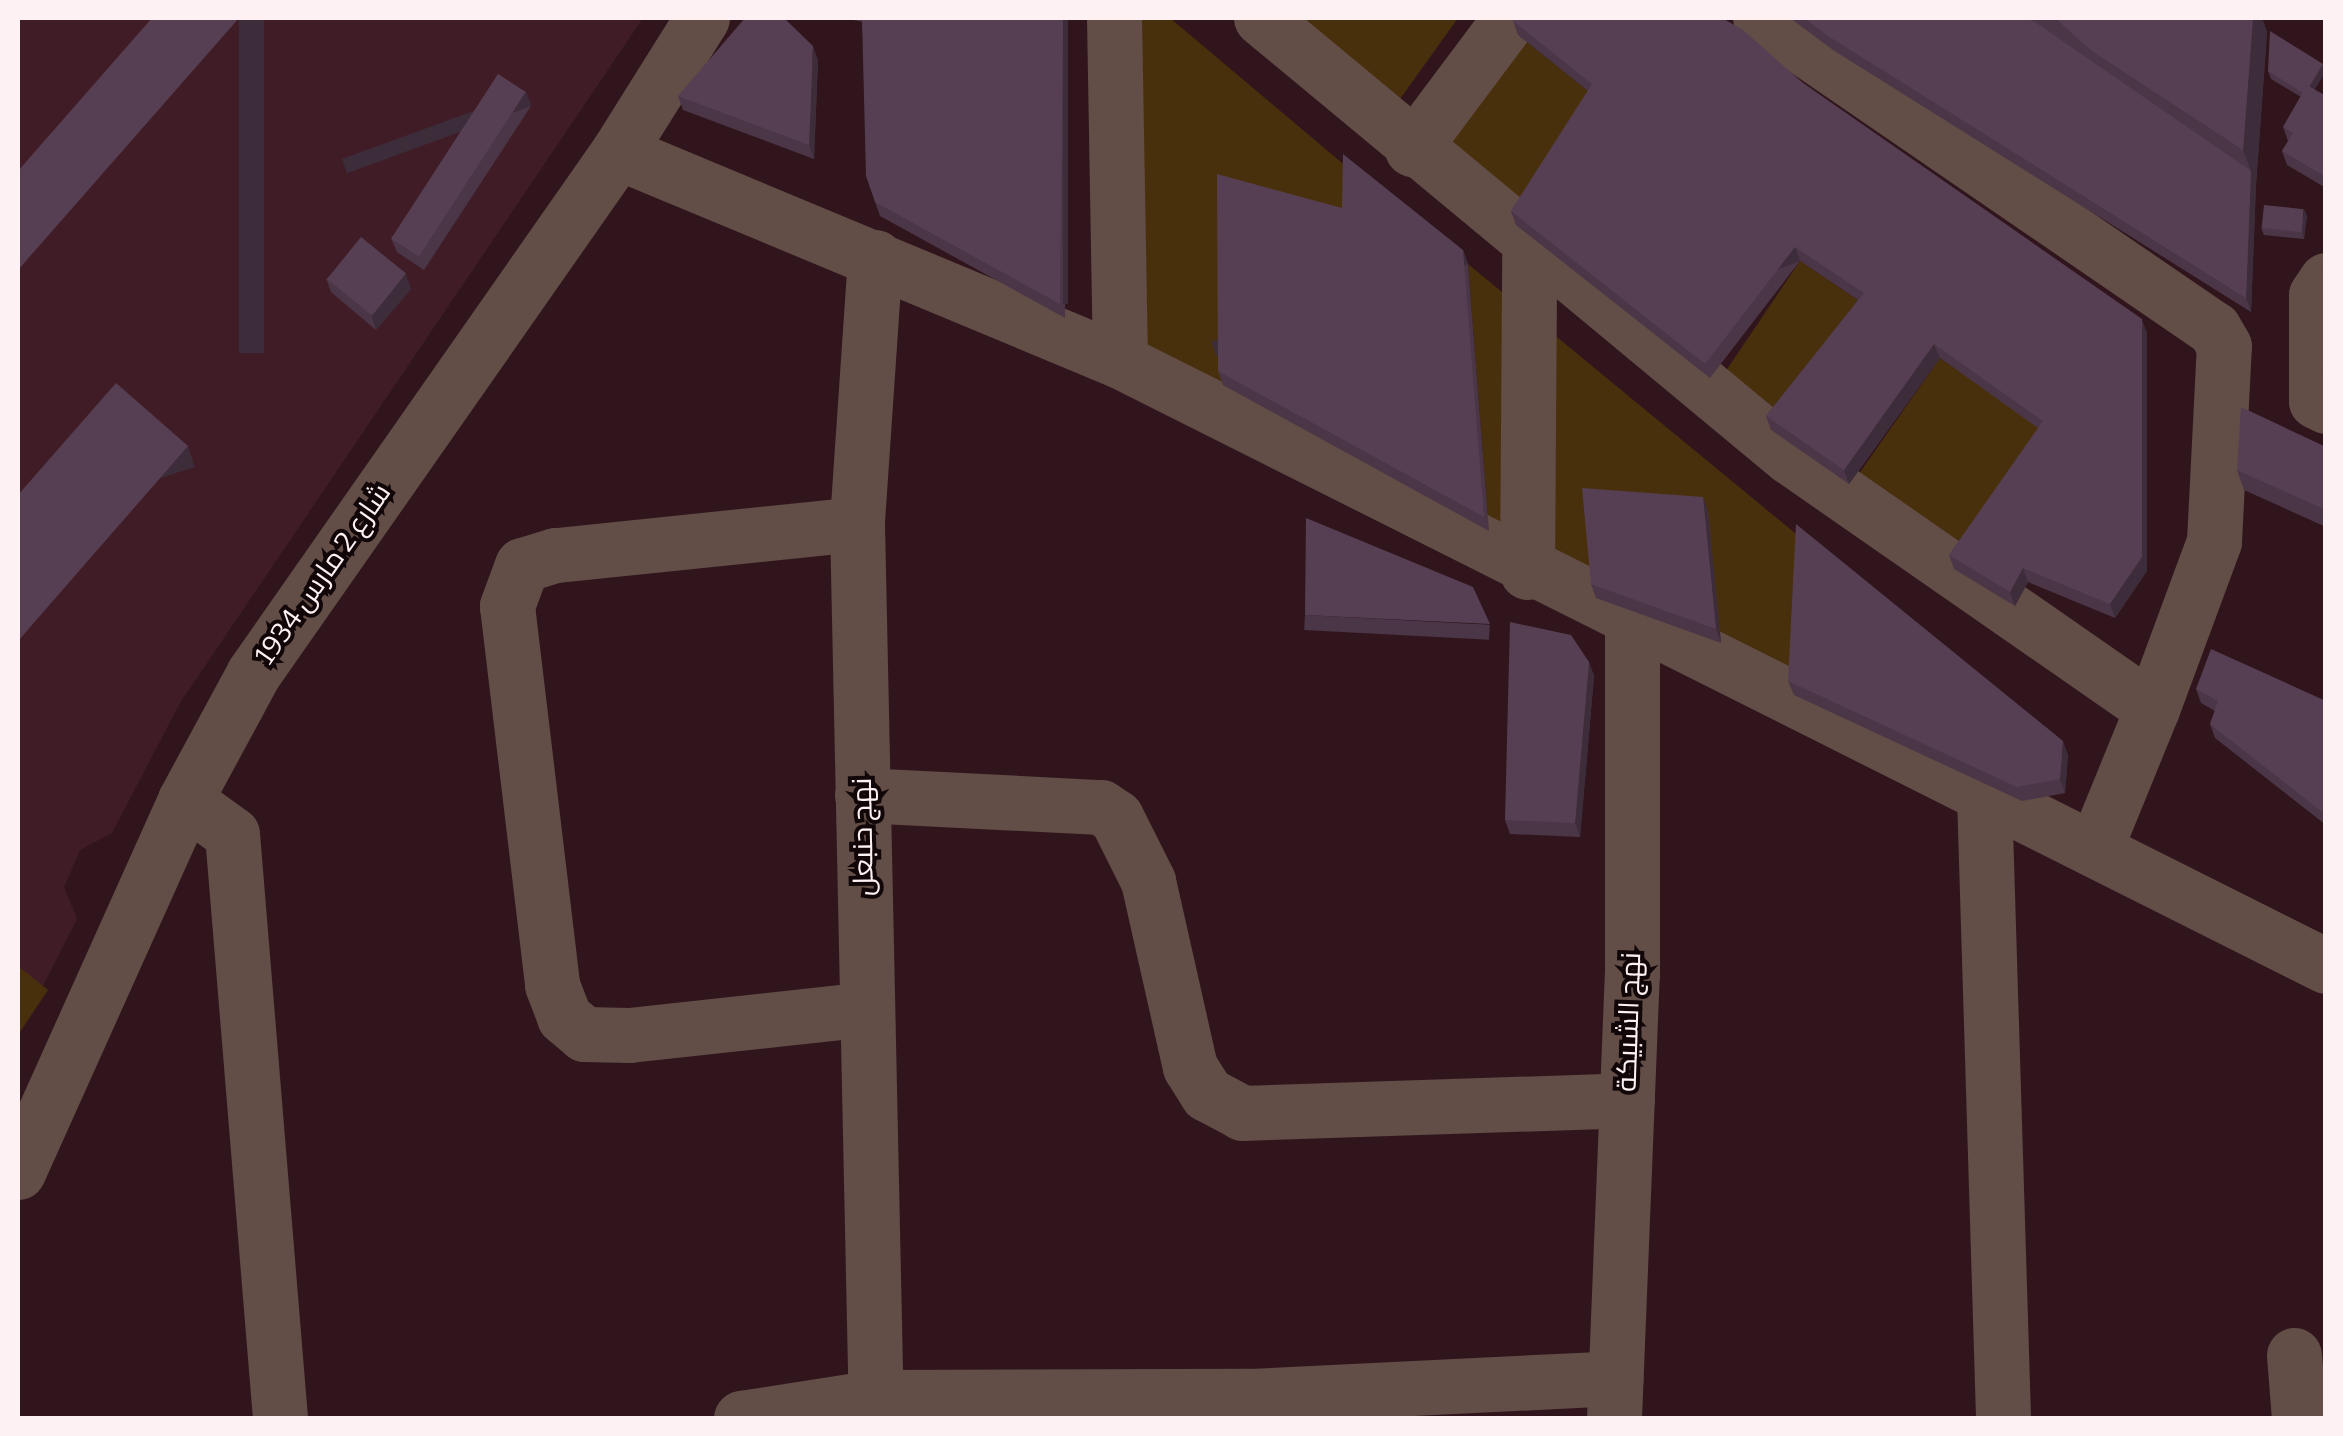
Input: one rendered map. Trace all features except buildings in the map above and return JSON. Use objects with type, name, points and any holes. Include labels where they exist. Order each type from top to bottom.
[{"type":"street","name":"شارع 2 مارس 1934","points":[[18,1172],[185,800],[253,674],[618,152],[702,18]]},
{"type":"street","points":[[1114,18],[1120,361]]},
{"type":"street","points":[[1261,18],[1529,246],[1811,473],[2152,709]]},
{"type":"street","points":[[1412,149],[1510,18]]},
{"type":"street","points":[[1760,18],[2214,329],[2224,346],[2214,542],[2096,846]]},
{"type":"street","points":[[618,152],[1120,361],[1632,625],[2096,846],[2326,966]]},
{"type":"street","points":[[1527,572],[1529,246]]},
{"type":"street","name":"نهج حنبعل","points":[[875,257],[857,524],[876,1408]]},
{"type":"street","points":[[2326,280],[2316,295],[2316,401],[2326,406]]},
{"type":"street","points":[[857,524],[555,555],[522,565],[507,606],[564,1018],[584,1034],[629,1036],[866,1009]]},
{"type":"street","name":"نهج الشبيكة","points":[[1615,1398],[1627,1100],[1632,625]]},
{"type":"street","points":[[862,795],[1101,807],[1116,817],[1148,881],[1190,1067],[1207,1094],[1242,1114],[1627,1100]]},
{"type":"street","points":[[1984,795],[2004,1418]]},
{"type":"street","points":[[185,800],[232,834],[280,1418]]},
{"type":"street","points":[[2294,1355],[2299,1418]]},
{"type":"street","points":[[741,1418],[876,1408],[1250,1396],[1615,1398]]},
{"type":"shaded area","points":[[18,18],[643,18],[180,703],[112,833],[80,850],[64,887],[77,919],[18,1035]]},
{"type":"shaded area","points":[[1125,18],[1170,18],[1348,168],[1348,222],[1223,385],[1123,339]]},
{"type":"shaded area","points":[[1297,18],[1458,18],[1400,99]]},
{"type":"shaded area","points":[[1518,35],[1597,98],[1516,225],[1435,159]]},
{"type":"shaded area","points":[[1800,261],[1869,307],[1786,430],[1717,384]]},
{"type":"shaded area","points":[[1468,264],[1801,538],[1794,695],[1596,598],[1489,531]]},
{"type":"shaded area","points":[[1940,358],[2049,434],[1960,561],[1851,485]]},
{"type":"shaded area","points":[[18,966],[48,990],[18,1035]]}]
